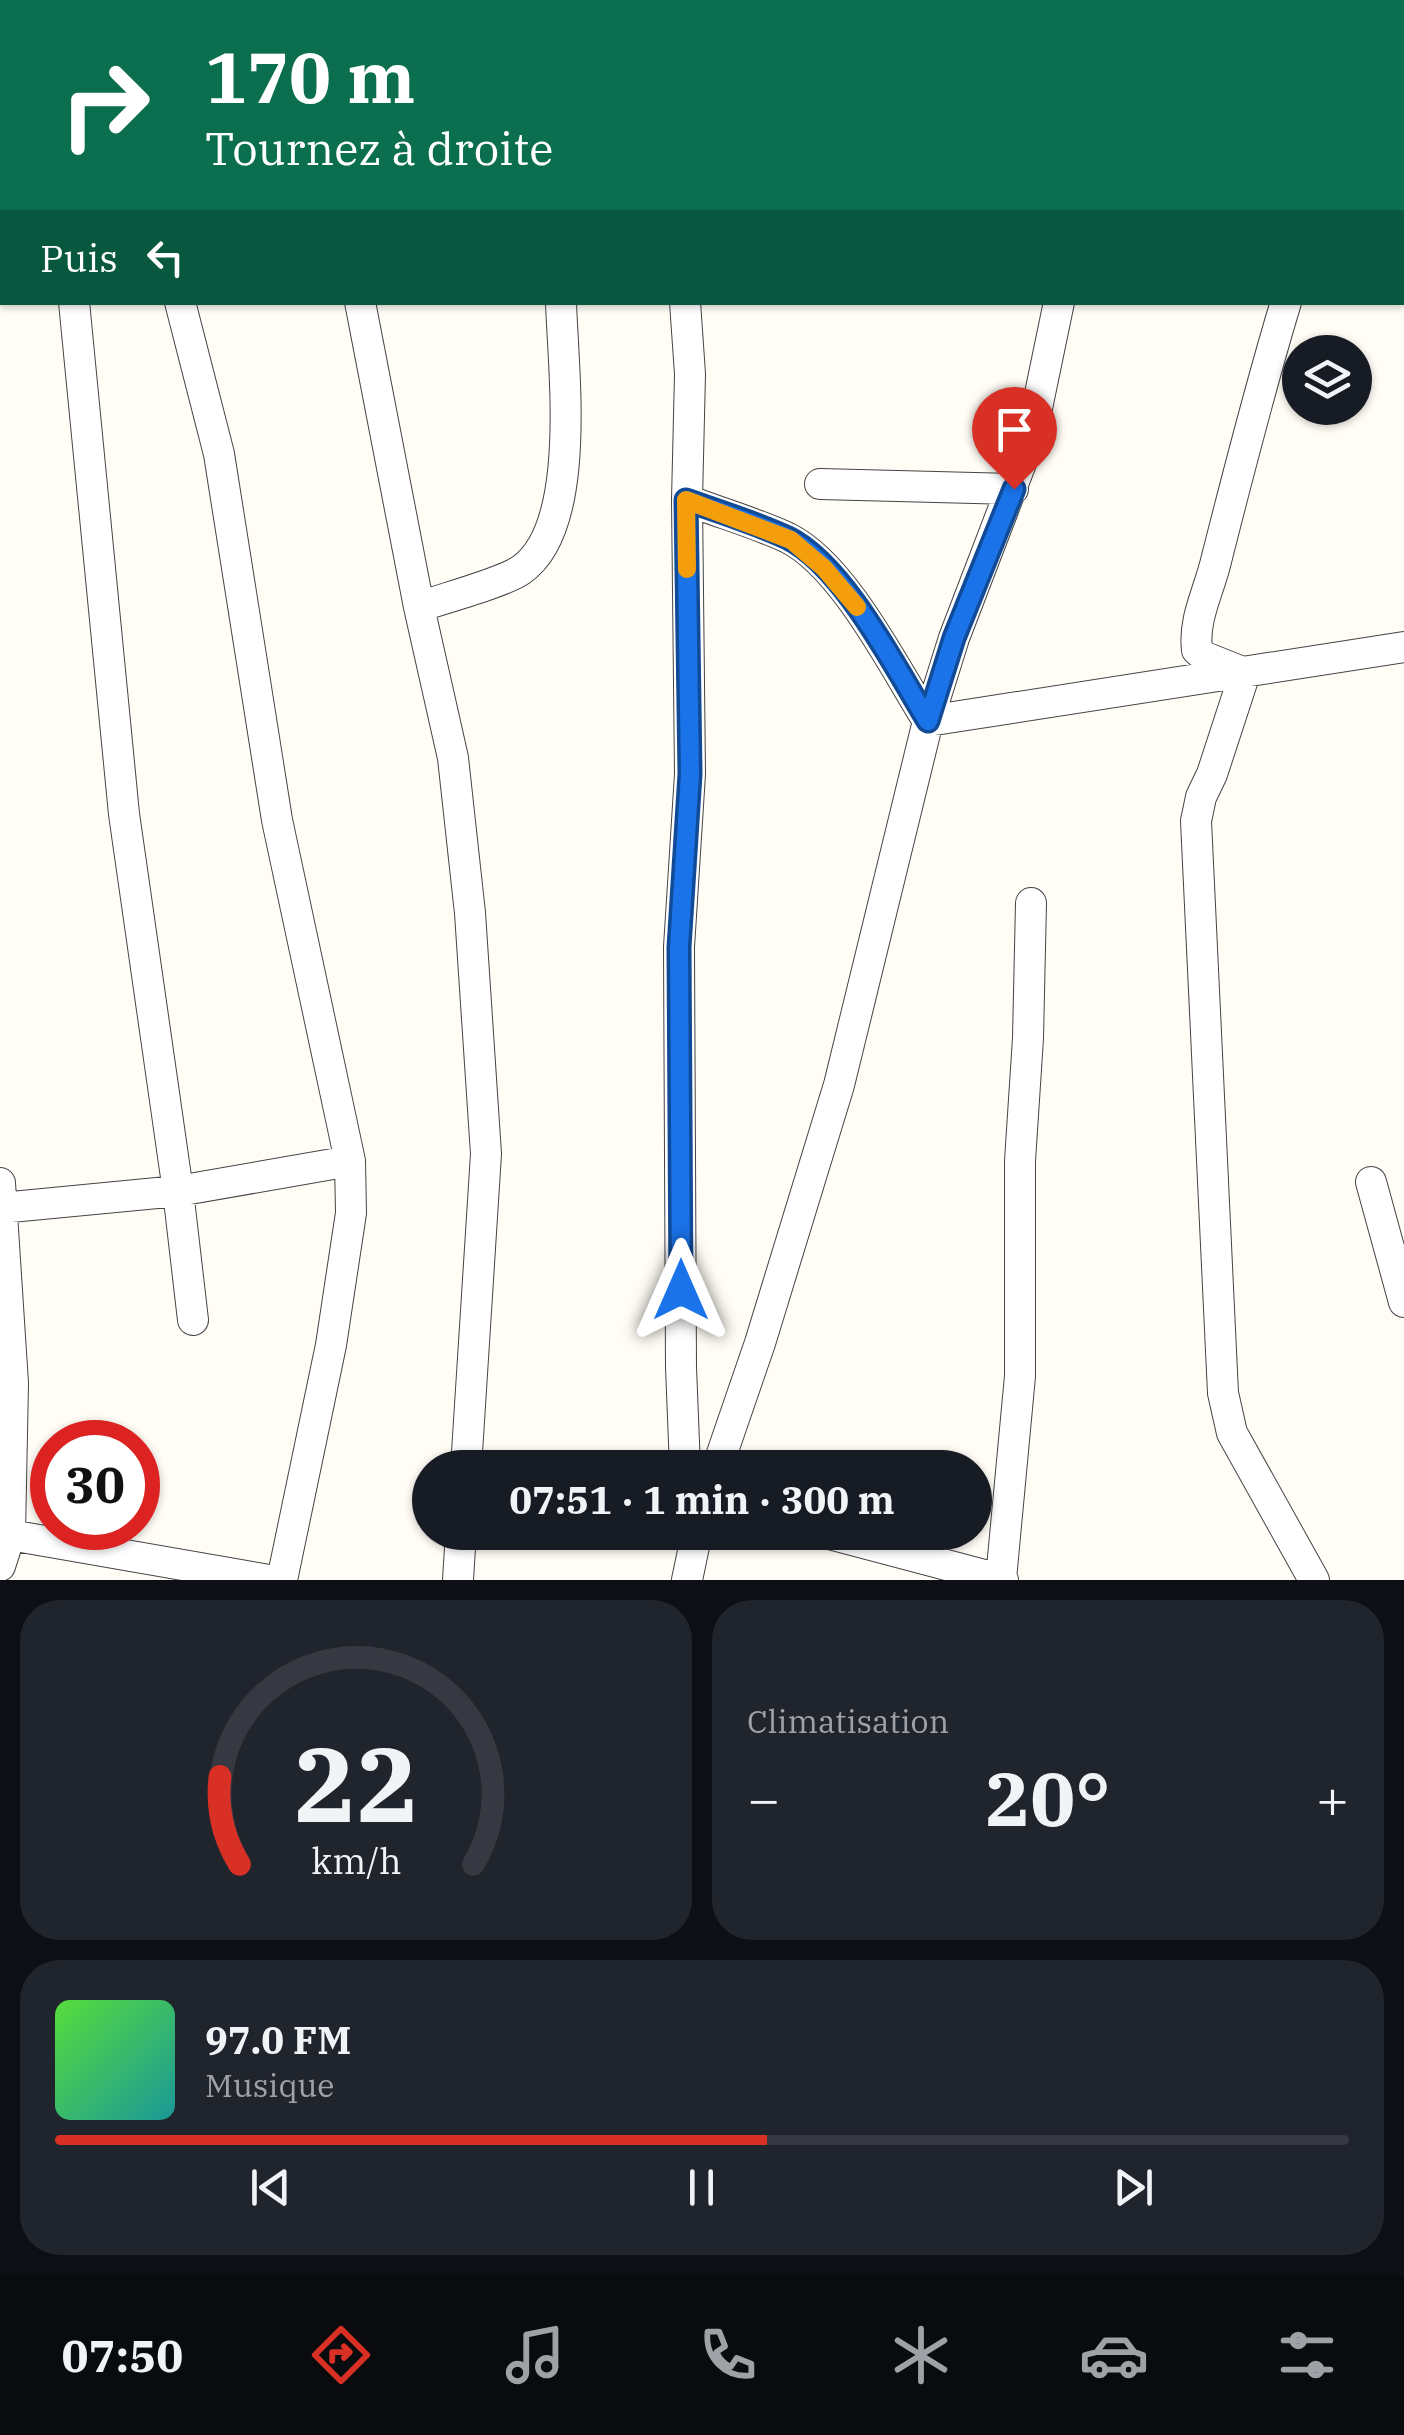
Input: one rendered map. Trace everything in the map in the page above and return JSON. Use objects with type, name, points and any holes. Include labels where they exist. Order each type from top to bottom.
[{"type":"street","points":[[74,305],[124,814],[193,1320]]},
{"type":"street","points":[[181,305],[219,454],[277,820],[350,1161],[351,1213],[331,1345],[282,1580]]},
{"type":"street","points":[[361,305],[419,607],[453,758],[470,913],[486,1154],[467,1450]]},
{"type":"street","points":[[419,607],[520,570],[536,554],[556,518],[565,438],[562,305]]},
{"type":"street","points":[[684,1450],[679,947],[690,774],[686,500],[690,374],[685,305]]},
{"type":"street","points":[[723,1450],[839,1085],[928,721],[954,638],[1031,437],[1058,305]]},
{"type":"street","points":[[1245,673],[1205,657],[1197,650],[1195,635],[1285,305]]},
{"type":"street","points":[[820,484],[1014,489]]},
{"type":"street","points":[[686,500],[791,540],[824,568],[853,601],[928,721]]},
{"type":"street","points":[[928,721],[1404,646]]},
{"type":"street","points":[[1245,673],[1201,797],[1196,822],[1214,1168],[1219,1353],[1232,1433],[1314,1580]]},
{"type":"street","points":[[890,1550],[1002,1580],[1020,1376],[1020,1161],[1028,1038],[1030,904]]},
{"type":"street","points":[[0,1566],[10,1535],[13,1383],[1,1200],[178,1191],[350,1161]]},
{"type":"street","points":[[1371,1182],[1404,1302]]},
{"type":"street","points":[[10,1535],[269,1580]]},
{"type":"street","points":[[458,1580],[460,1550]]},
{"type":"street","points":[[687,1580],[693,1550]]},
{"type":"slow traffic","points":[[687,569],[686,500],[791,540],[824,568],[857,607]]},
{"type":"route","points":[[681,1290],[679,947],[690,774],[686,500],[791,540],[824,568],[853,601],[928,721],[954,638],[1014,489]]}]
